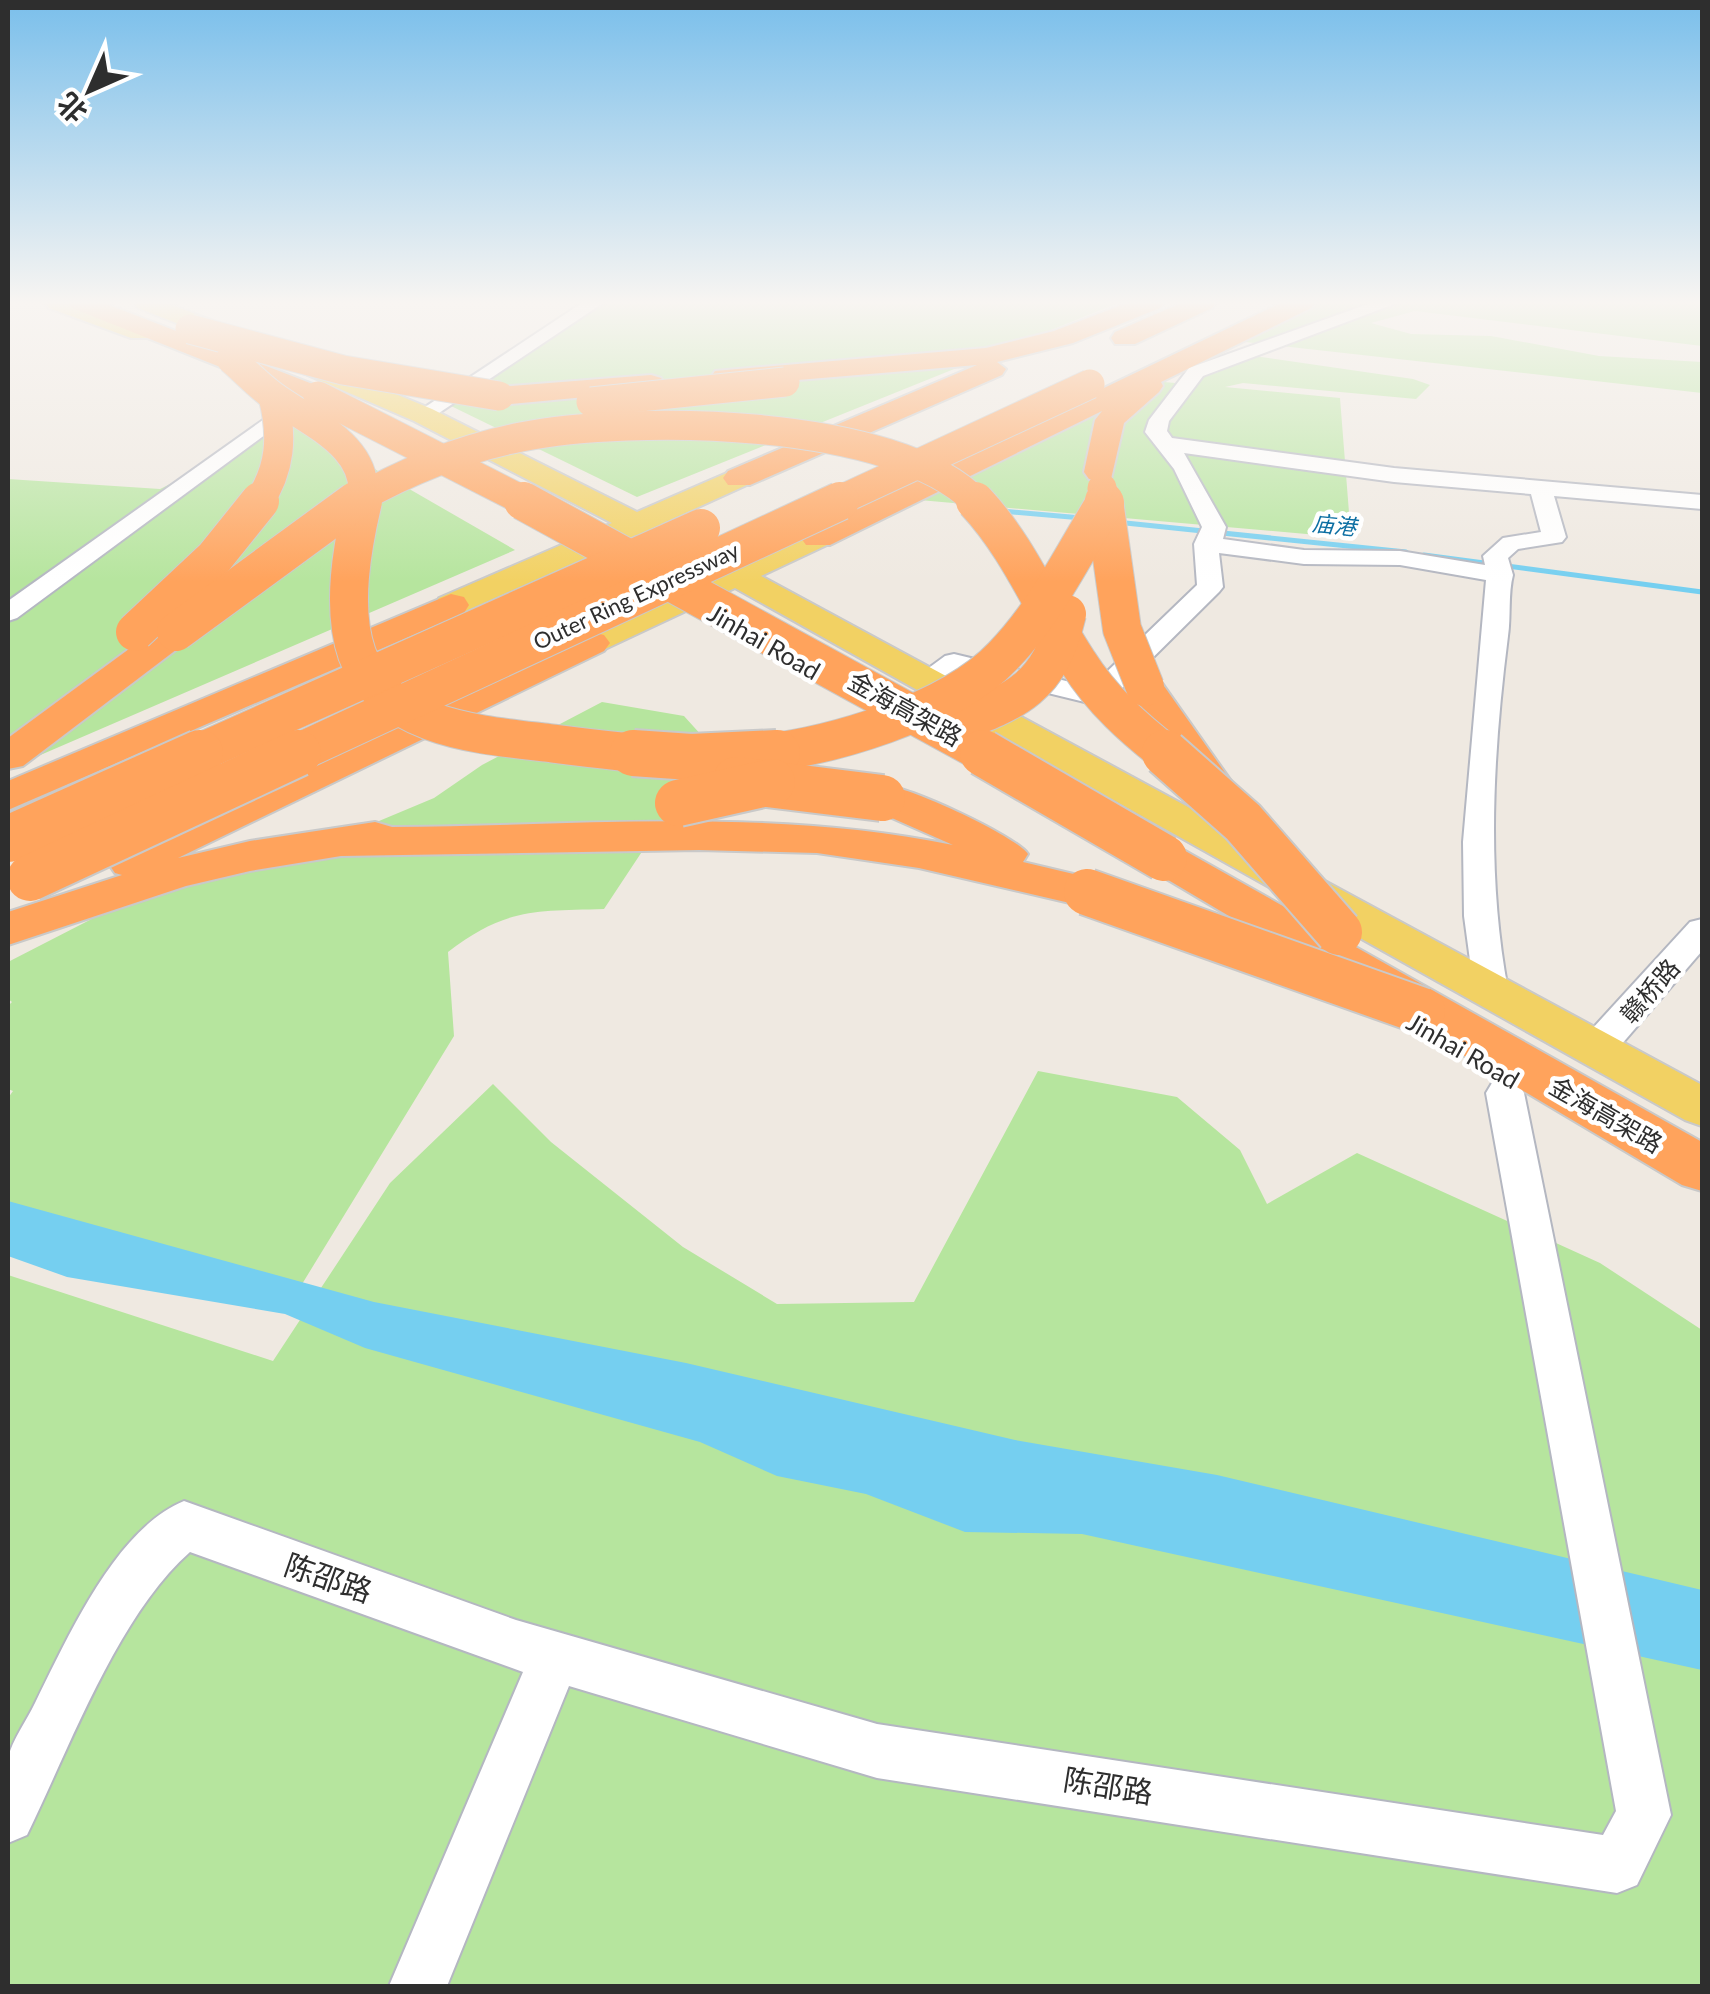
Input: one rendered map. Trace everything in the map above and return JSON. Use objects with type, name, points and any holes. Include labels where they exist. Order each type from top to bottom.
[{"type":"highway","points":[[285,396],[336,440],[360,469],[366,487],[359,518],[350,636],[359,663],[379,690],[427,720],[467,733],[654,756],[735,759],[786,754],[860,735],[960,690],[983,675],[1073,559],[1102,488]]},
{"type":"highway","name":"金海高架路","points":[[318,396],[524,499],[994,758],[1702,1170]]},
{"type":"highway","name":"金海高架路","points":[[352,396],[494,463],[1702,1136]]},
{"type":"highway","points":[[8,928],[175,874],[250,856],[516,810],[678,803],[861,762],[995,709],[1036,682],[1054,660],[1070,607],[1046,548],[1018,502],[954,460],[923,448],[796,423],[501,396]]},
{"type":"highway","points":[[631,396],[492,417],[417,438],[380,460],[358,490],[331,558],[326,646],[336,672],[361,703],[396,724],[462,751],[580,768],[798,785],[882,798],[944,823],[1087,892],[1422,1010]]},
{"type":"highway","points":[[739,478],[929,396]]},
{"type":"highway","name":"Outer Ring Expressway","points":[[15,869],[1000,396]]},
{"type":"highway","points":[[807,543],[1110,396]]},
{"type":"highway","points":[[1140,396],[1110,420],[1102,488],[1122,629],[1145,687],[1228,806],[1339,932]]},
{"type":"highway","points":[[8,755],[25,729],[207,565],[252,512],[277,470],[288,398]]},
{"type":"highway","points":[[8,755],[321,524],[380,486],[461,454],[568,430],[780,432],[902,460],[946,478],[1010,544],[1094,687],[1120,716],[1228,806]]},
{"type":"highway","points":[[8,797],[451,605]]},
{"type":"highway","points":[[8,928],[32,910],[604,638]]},
{"type":"highway","points":[[343,842],[727,837],[821,840],[935,857],[1087,892]]},
{"type":"main road","name":"Jinhai Road","points":[[283,396],[544,513],[599,547],[666,562]]},
{"type":"main road","name":"Jinhai Road","points":[[376,396],[423,415],[598,504],[770,645],[1702,1189]]},
{"type":"main road","points":[[598,504],[707,492],[739,478]]},
{"type":"main road","points":[[604,638],[739,478]]},
{"type":"main road","points":[[604,638],[610,614],[666,562],[707,492]]},
{"type":"main road","points":[[529,570],[545,534],[544,513]]},
{"type":"main road","points":[[451,605],[666,562],[807,543]]},
{"type":"main road","points":[[451,605],[529,570],[599,547],[730,574],[807,543]]},
{"type":"main road","points":[[790,607],[779,582],[780,570],[807,543]]},
{"type":"main road","name":"Jinhai Road","points":[[730,574],[1702,1107]]},
{"type":"main road","points":[[604,638],[686,625],[715,626],[745,633],[770,645]]},
{"type":"street","points":[[423,415],[452,396]]},
{"type":"street","points":[[925,681],[954,662],[1097,698],[1210,587],[1211,536],[1184,467],[1156,432],[1159,420],[1177,396]]},
{"type":"street","points":[[8,612],[288,398]]},
{"type":"street","points":[[1166,444],[1394,475],[1702,502]]},
{"type":"street","points":[[1491,990],[1476,894],[1487,692],[1499,569],[1495,556],[1511,543],[1554,537],[1541,488]]},
{"type":"street","points":[[1211,536],[1304,557],[1400,558],[1499,569]]},
{"type":"street","name":"赣桥路","points":[[1595,1050],[1702,930]]},
{"type":"street","name":"陈邵路","points":[[8,1816],[113,1609],[164,1537],[184,1525],[233,1546],[555,1656],[878,1752],[1618,1865],[1644,1815],[1505,1093]]},
{"type":"street","points":[[418,1986],[555,1656]]},
{"type":"green space","points":[[466,396],[887,396],[637,497],[451,406]]},
{"type":"green space","points":[[1122,396],[1320,396],[1340,398],[1351,538],[908,499]]},
{"type":"green space","points":[[295,423],[515,550],[8,769],[8,479],[160,489]]},
{"type":"green space","points":[[602,702],[684,716],[703,737],[694,773],[604,909],[522,915],[487,927],[448,952],[454,1036],[299,1289],[8,1206],[8,1098],[13,1091],[8,1089],[8,1006],[12,1002],[8,999],[8,962],[224,851],[269,867],[434,798],[482,765]]},
{"type":"green space","points":[[1038,1071],[1177,1097],[1240,1150],[1267,1204],[1357,1153],[1600,1263],[1702,1330],[1702,1986],[8,1986],[8,1275],[273,1361],[390,1183],[493,1084],[551,1142],[683,1247],[777,1304],[914,1302]]},
{"type":"water","points":[[8,1201],[374,1302],[686,1363],[1015,1440],[1217,1475],[1702,1590],[1702,1670],[1082,1534],[965,1532],[866,1494],[777,1476],[700,1442],[365,1348],[285,1314],[67,1277],[8,1256]]},
{"type":"waterway","name":"庙港","points":[[1002,511],[1082,518]]},
{"type":"waterway","name":"庙港","points":[[1116,522],[1406,552]]},
{"type":"waterway","name":"庙港","points":[[1424,555],[1702,592]]}]
